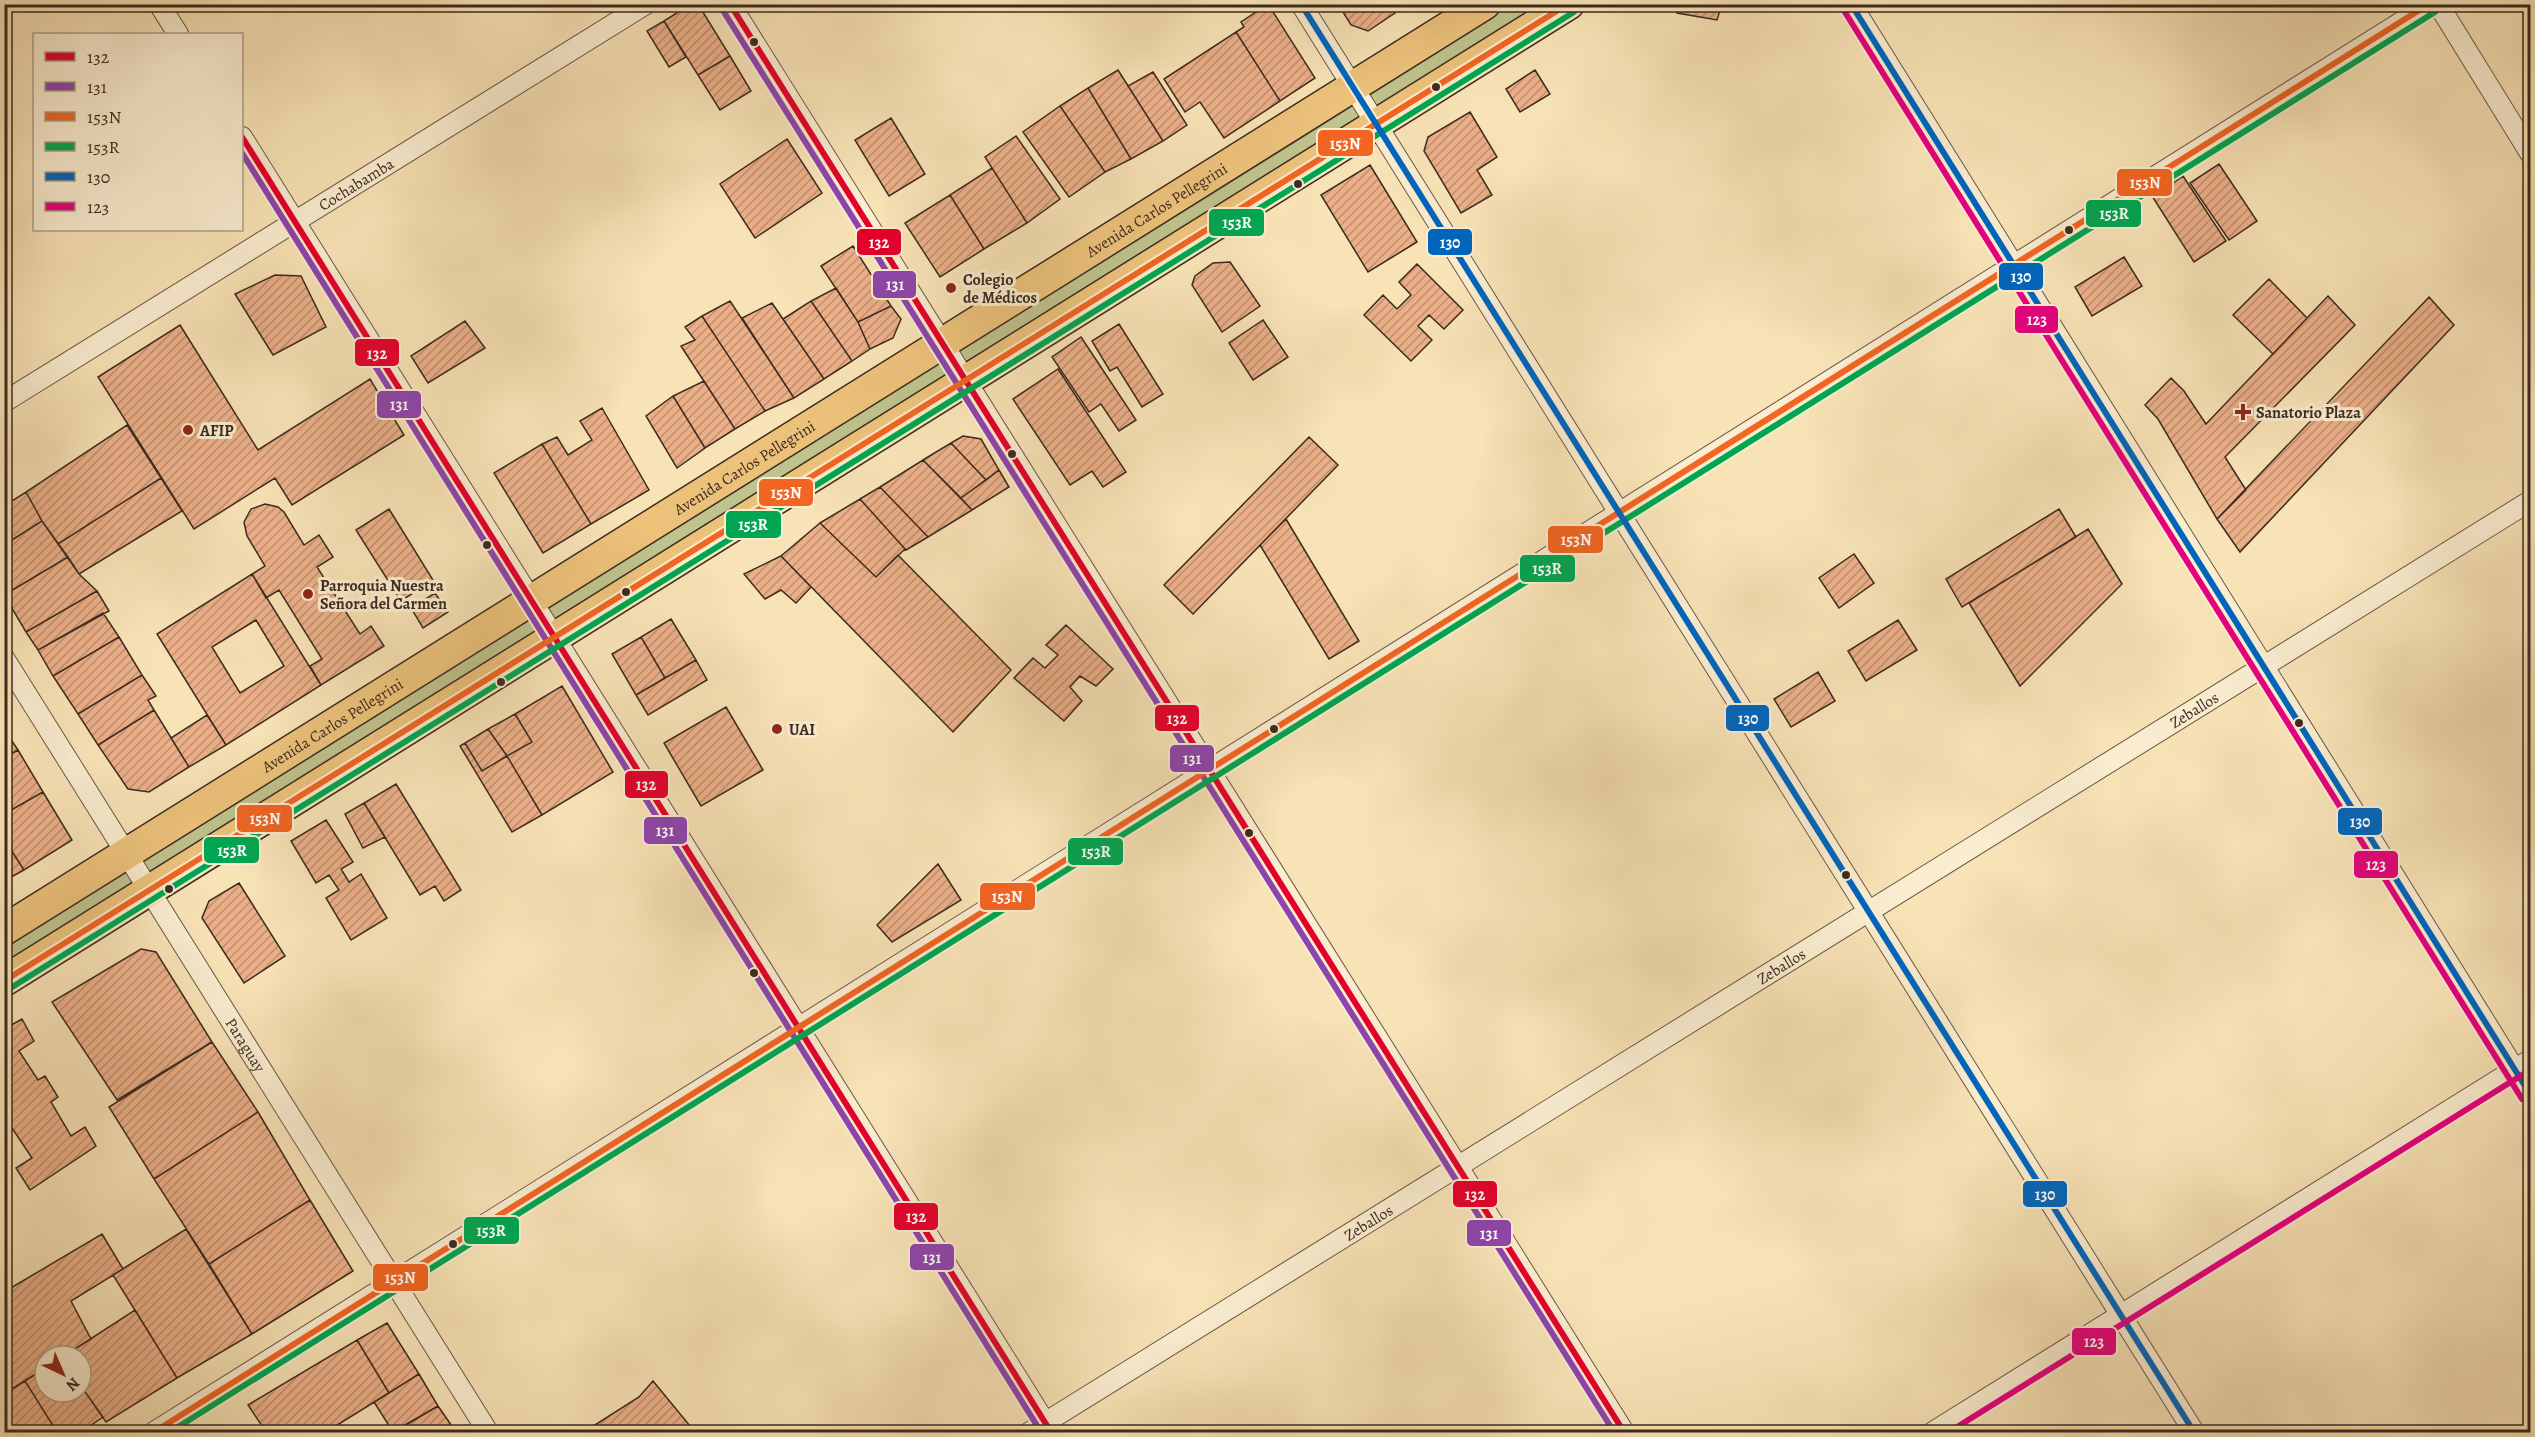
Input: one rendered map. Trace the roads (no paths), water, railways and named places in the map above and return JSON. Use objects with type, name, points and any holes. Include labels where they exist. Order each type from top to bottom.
[{"type":"main road","name":"Avenida Carlos Pellegrini","points":[[4,930],[1485,4]]},
{"type":"main road","points":[[4,981],[1569,4]]},
{"type":"street","points":[[159,4],[177,33]]},
{"type":"street","name":"Cochabamba","points":[[4,402],[646,4]]},
{"type":"street","points":[[730,4],[1624,1432]]},
{"type":"street","points":[[1301,4],[2194,1432]]},
{"type":"street","points":[[1851,4],[2263,666],[2523,1065],[2530,1095]]},
{"type":"street","points":[[154,1432],[2430,4]]},
{"type":"street","points":[[2438,4],[2530,153]]},
{"type":"street","points":[[243,139],[798,1028],[1042,1429]]},
{"type":"street","name":"Zeballos","points":[[1042,1429],[1458,1167],[2530,501]]},
{"type":"street","name":"Paraguay","points":[[4,658],[488,1432]]},
{"type":"street","points":[[1933,1432],[2523,1065]]},
{"type":"place","name":"Colegio de Médicos","points":[[951,288]]},
{"type":"place","name":"Sanatorio Plaza","points":[[2243,412]]},
{"type":"place","name":"AFIP","points":[[188,430]]},
{"type":"place","name":"Parroquia Nuestra Señora del Carmen","points":[[308,594]]},
{"type":"place","name":"UAI","points":[[777,729]]}]
